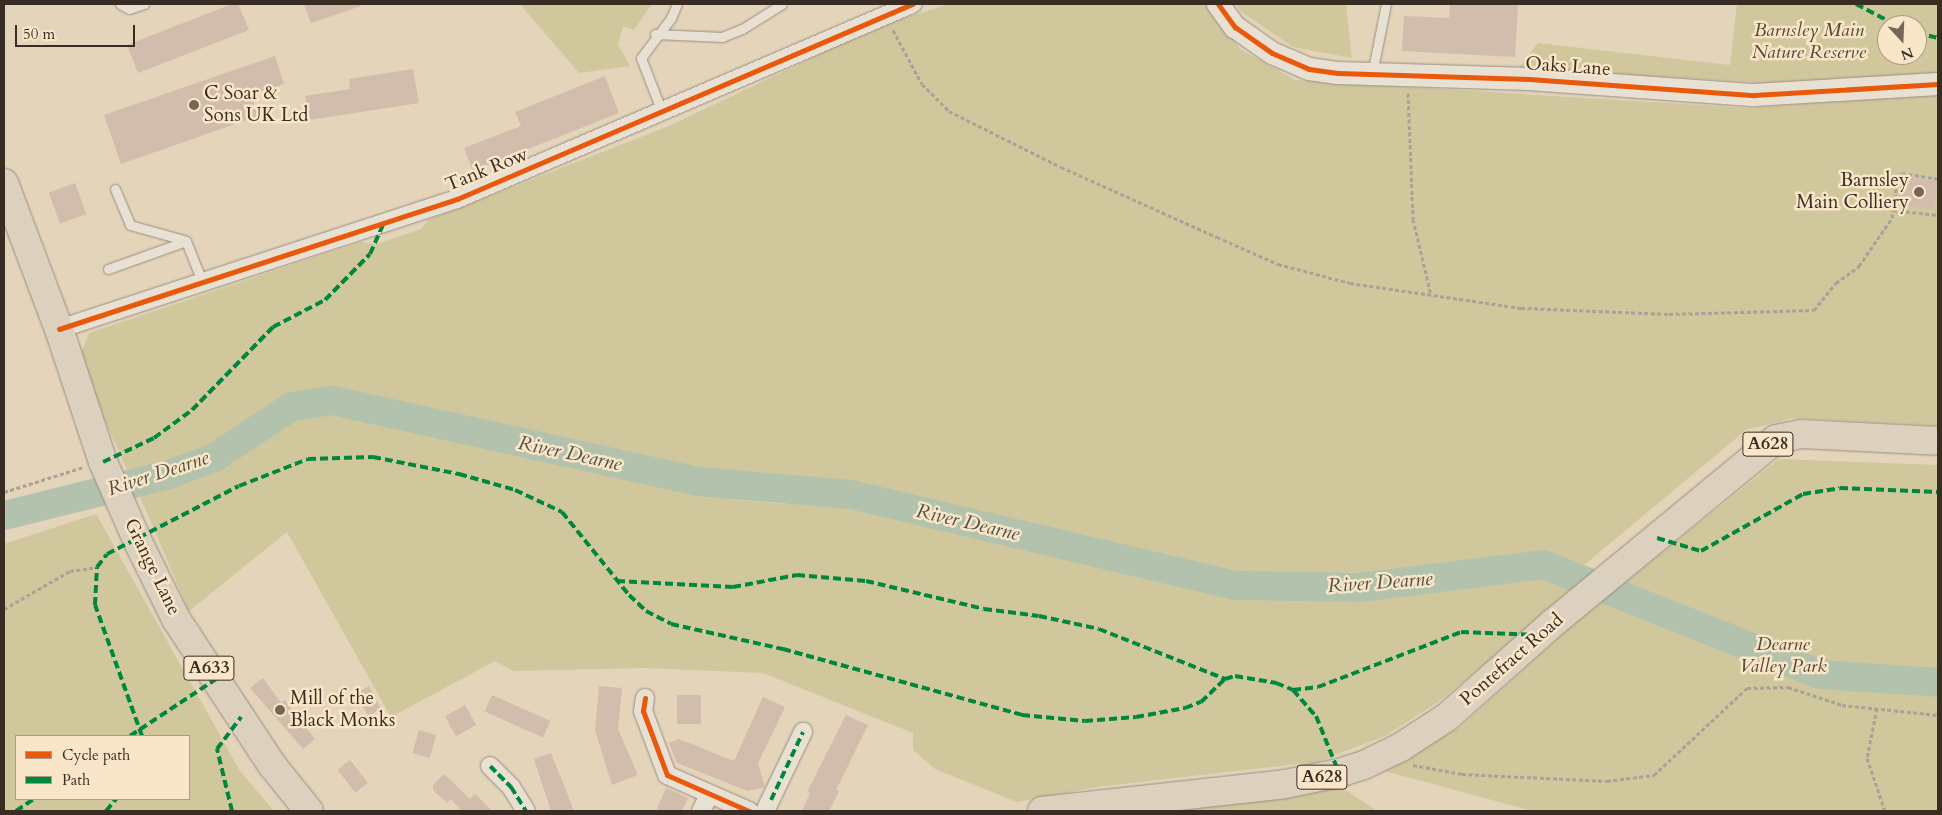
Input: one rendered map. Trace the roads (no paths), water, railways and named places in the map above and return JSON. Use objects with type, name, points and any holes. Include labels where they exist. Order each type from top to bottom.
[{"type":"highway","name":"Grange Lane","points":[[4,183],[59,329],[103,462],[176,619],[272,764],[309,811]]},
{"type":"highway","name":"Pontefract Road","points":[[1042,811],[1286,784],[1339,773],[1382,757],[1447,717],[1553,623],[1637,556],[1776,439],[1801,434],[1938,441]]},
{"type":"street","name":"Tank Row","points":[[59,329],[203,284],[457,199],[662,112],[884,13],[913,4]]},
{"type":"street","name":"Oaks Lane","points":[[1218,4],[1235,26],[1252,40],[1288,60],[1309,68],[1372,74],[1529,79],[1754,95],[1938,84]]},
{"type":"street","points":[[645,698],[643,711],[667,775],[749,811]]},
{"type":"street","points":[[765,811],[803,732]]},
{"type":"street","points":[[490,766],[511,787],[526,811]]},
{"type":"street","points":[[701,811],[709,794]]},
{"type":"lane","points":[[120,4],[129,9],[144,4]]},
{"type":"lane","points":[[662,112],[641,58],[655,34],[670,18],[677,4]]},
{"type":"lane","points":[[655,34],[722,37],[742,29],[782,4]]},
{"type":"lane","points":[[1372,74],[1386,4]]},
{"type":"lane","points":[[115,189],[130,225],[186,241]]},
{"type":"lane","points":[[186,241],[203,284]]},
{"type":"lane","points":[[108,269],[186,241]]},
{"type":"waterway","name":"River Dearne","points":[[4,515],[168,474],[214,457],[291,406],[332,400],[698,481],[850,494],[1236,585],[1359,587],[1543,564],[1819,674],[1938,682]]},
{"type":"place","name":"C Soar & Sons UK Ltd","points":[[194,105]]},
{"type":"place","name":"Barnsley Main Colliery","points":[[1919,192]]},
{"type":"place","name":"Mill of the Black Monks","points":[[280,710]]},
{"type":"park label","name":"Barnsley Main Nature Reserve","points":[[1809,42]]},
{"type":"park label","name":"Dearne Valley Park","points":[[1783,656]]}]
